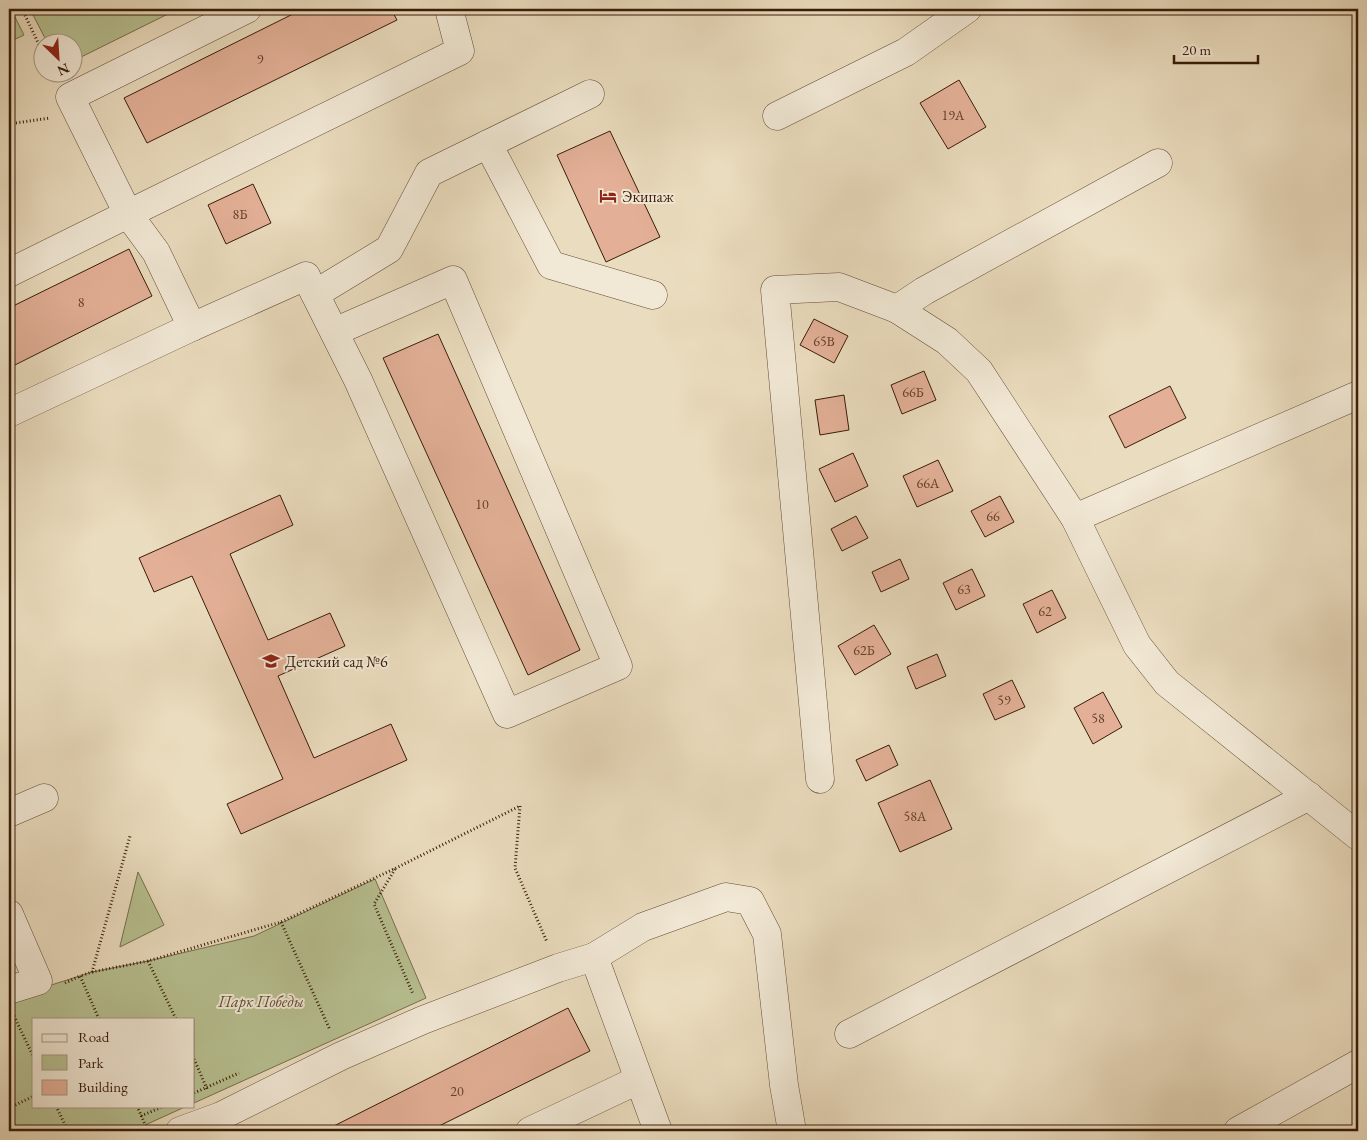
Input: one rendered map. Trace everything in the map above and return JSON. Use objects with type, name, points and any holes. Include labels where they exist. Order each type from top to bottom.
[{"type":"lane","points":[[192,327],[156,252],[128,214],[70,97],[248,9]]},
{"type":"lane","points":[[9,273],[460,51],[449,9]]},
{"type":"lane","points":[[777,116],[906,52],[967,9]]},
{"type":"lane","points":[[315,294],[389,249],[429,173],[590,94]]},
{"type":"lane","points":[[488,144],[550,265],[653,295]]},
{"type":"lane","points":[[897,309],[924,291],[1158,164]]},
{"type":"lane","points":[[9,414],[192,327],[306,276],[334,332],[358,380],[506,714],[618,666],[452,280],[334,332]]},
{"type":"lane","points":[[820,780],[775,290],[839,287],[897,309],[947,340],[979,370],[1075,518],[1136,645],[1167,683],[1309,796],[1355,828]]},
{"type":"lane","points":[[1075,518],[1358,395]]},
{"type":"lane","points":[[849,1034],[1309,796]]},
{"type":"lane","points":[[9,813],[44,798]]},
{"type":"lane","points":[[180,1131],[216,1122],[341,1056],[424,1020],[558,968],[594,957],[643,927],[726,897],[750,901],[767,934],[784,1085],[792,1131]]},
{"type":"lane","points":[[9,914],[38,981],[21,985],[12,1003]]},
{"type":"lane","points":[[594,957],[658,1131]]},
{"type":"lane","points":[[1238,1131],[1358,1064]]},
{"type":"lane","points":[[530,1131],[638,1080]]},
{"type":"path","points":[[22,9],[33,32]]},
{"type":"path","points":[[9,124],[78,113]]},
{"type":"path","points":[[98,1018],[80,976],[148,961],[281,922],[396,868],[520,806],[515,868],[558,968]]},
{"type":"path","points":[[92,972],[130,836]]},
{"type":"path","points":[[396,868],[374,904],[424,1020]]},
{"type":"path","points":[[281,922],[341,1056]]},
{"type":"path","points":[[148,961],[176,1018]]},
{"type":"path","points":[[12,1003],[32,1053]]},
{"type":"path","points":[[195,1061],[206,1088],[216,1122]]},
{"type":"path","points":[[9,1108],[32,1097]]},
{"type":"path","points":[[57,1108],[68,1131]]},
{"type":"path","points":[[138,1108],[148,1131]]},
{"type":"path","points":[[141,1116],[159,1108]]},
{"type":"green space","points":[[9,9],[11,9],[24,35],[9,42]]},
{"type":"green space","points":[[30,9],[178,9],[82,57],[82,32],[42,32]]},
{"type":"green space","points":[[138,872],[164,925],[120,947],[120,946]]},
{"type":"green space","name":"Парк Победы","points":[[375,879],[426,998],[195,1103],[195,1018],[32,1018],[32,1108],[183,1108],[132,1131],[9,1131],[9,1000],[92,972],[254,936]]},
{"type":"building","points":[[303,9],[391,9],[397,20],[147,143],[124,98]]},
{"type":"building","points":[[959,80],[986,127],[948,149],[920,103]]},
{"type":"building","name":"Экипаж","points":[[610,131],[660,237],[606,262],[557,155]]},
{"type":"building","points":[[253,184],[271,223],[226,244],[208,205]]},
{"type":"building","points":[[129,249],[152,296],[9,368],[9,308]]},
{"type":"building","points":[[814,319],[848,336],[834,363],[800,345]]},
{"type":"building","points":[[438,334],[580,650],[528,675],[383,358]]},
{"type":"building","points":[[924,371],[936,400],[902,414],[891,385]]},
{"type":"building","points":[[1170,386],[1186,418],[1125,448],[1109,416]]},
{"type":"building","points":[[844,395],[849,430],[820,435],[815,400]]},
{"type":"building","points":[[853,453],[868,486],[835,502],[819,469]]},
{"type":"building","points":[[938,460],[953,491],[917,507],[903,476]]},
{"type":"building","name":"Детский сад №6","points":[[280,495],[293,525],[230,554],[268,640],[330,613],[345,646],[278,676],[314,758],[391,724],[407,760],[241,834],[227,804],[283,779],[192,576],[154,592],[139,558]]},
{"type":"building","points":[[1000,496],[1014,522],[985,537],[971,511]]},
{"type":"building","points":[[856,516],[868,538],[842,551],[831,529]]},
{"type":"building","points":[[900,559],[909,579],[881,592],[872,572]]},
{"type":"building","points":[[972,569],[985,596],[956,610],[943,583]]},
{"type":"building","points":[[1052,590],[1066,618],[1037,633],[1023,604]]},
{"type":"building","points":[[874,625],[891,654],[855,675],[838,646]]},
{"type":"building","points":[[937,654],[946,676],[916,689],[907,667]]},
{"type":"building","points":[[1012,680],[1025,707],[995,720],[983,694]]},
{"type":"building","points":[[1103,692],[1122,727],[1093,744],[1074,708]]},
{"type":"building","points":[[889,745],[898,765],[866,781],[856,760]]},
{"type":"building","points":[[930,780],[952,829],[900,852],[878,803]]},
{"type":"building","points":[[568,1008],[590,1051],[429,1131],[324,1131]]},
{"type":"place","name":"Экипаж","points":[[608,196]]},
{"type":"place","name":"Детский сад №6","points":[[271,661]]}]
